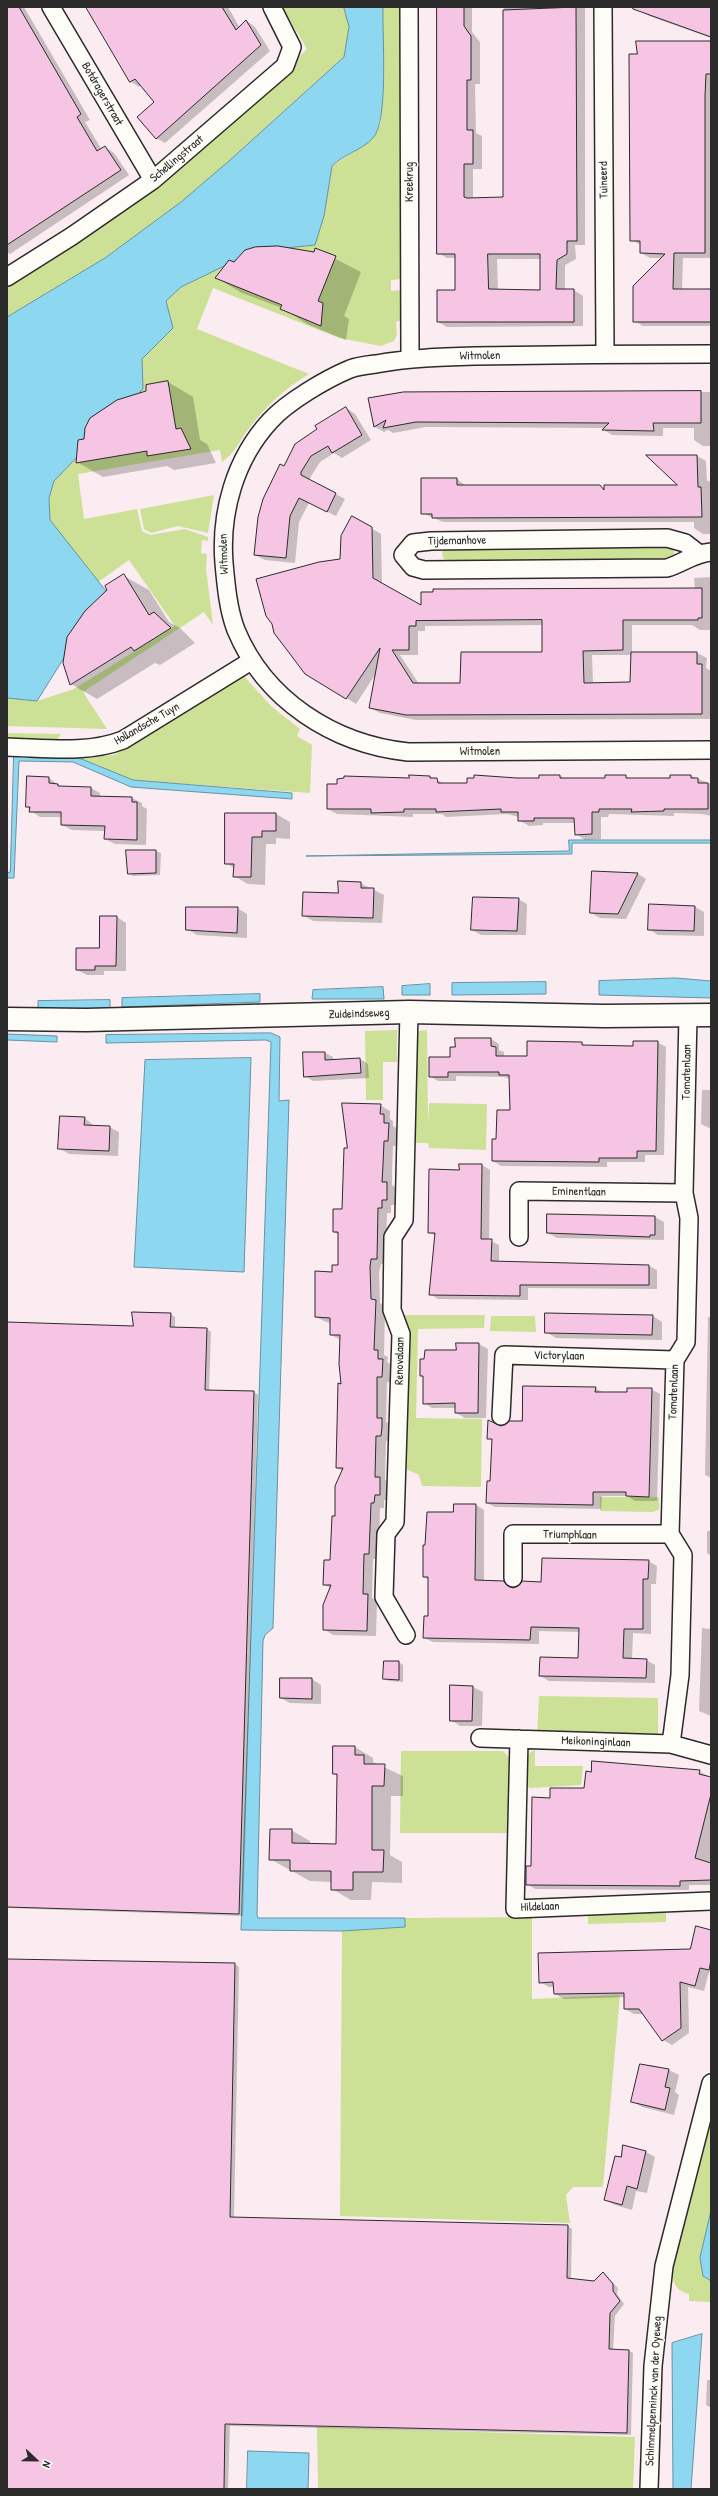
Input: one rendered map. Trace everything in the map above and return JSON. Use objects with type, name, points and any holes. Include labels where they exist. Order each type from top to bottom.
[{"type":"street","name":"Botdragerstraat","points":[[51,7],[153,180]]},
{"type":"street","name":"Schellingstraat","points":[[7,277],[72,236],[153,180],[289,60],[292,47],[291,41],[272,7]]},
{"type":"street","name":"Kreekrug","points":[[409,7],[410,358]]},
{"type":"street","name":"Tuineerd","points":[[603,7],[605,353]]},
{"type":"street","name":"Witmolen","points":[[711,354],[605,353],[410,358],[352,368],[312,389],[271,420],[239,469],[226,504],[222,540],[226,591],[235,628],[251,661],[278,694],[299,712],[331,730],[364,744],[389,750],[408,752],[711,750]]},
{"type":"street","name":"Tijdemanhove","points":[[667,538],[705,552],[683,563],[668,568],[479,570],[424,570],[413,567],[403,555],[413,543],[431,541],[667,538]]},
{"type":"street","name":"Hollandsche Tuyn","points":[[7,747],[88,749],[113,744],[123,740],[251,661]]},
{"type":"street","name":"Zuideindseweg","points":[[7,1019],[86,1020],[409,1012],[711,1016]]},
{"type":"street","name":"Renovalaan","points":[[406,1635],[384,1597],[386,1534],[395,1522],[396,1509],[401,1334],[392,1310],[393,1237],[404,1220],[409,1012]]},
{"type":"street","name":"Tomatenlaan","points":[[670,1534],[675,1360],[686,1342],[689,1218],[684,1193],[688,1016]]},
{"type":"street","name":"Eminentlaan","points":[[519,1237],[519,1191],[684,1193]]},
{"type":"street","name":"Victorylaan","points":[[501,1416],[504,1355],[675,1360]]},
{"type":"street","name":"Triumphlaan","points":[[513,1578],[513,1534],[595,1536],[670,1534]]},
{"type":"street","points":[[670,1534],[683,1555],[680,1675],[671,1744]]},
{"type":"street","name":"Meikoninginlaan","points":[[480,1738],[671,1744],[711,1755]]},
{"type":"street","name":"Hildelaan","points":[[519,1739],[515,1909],[711,1901]]},
{"type":"street","name":"Schimmelpenninck van der Oyeweg","points":[[649,2489],[653,2366],[664,2266],[711,2083]]},
{"type":"green space","points":[[282,7],[344,7],[349,27],[344,57],[229,161],[181,202],[105,258],[7,317],[7,285],[273,82],[307,49]]},
{"type":"green space","points":[[383,7],[402,7],[402,279],[391,280],[391,291],[402,290],[402,320],[396,322],[397,335],[394,341],[381,346],[339,338],[213,288],[197,329],[309,374],[283,392],[260,414],[233,452],[222,462],[220,450],[78,474],[84,519],[137,509],[142,531],[150,535],[185,529],[208,537],[208,541],[202,540],[201,553],[207,554],[206,568],[213,625],[204,612],[83,692],[107,729],[7,726],[7,698],[37,701],[74,689],[175,626],[129,560],[98,582],[50,520],[49,498],[54,481],[143,389],[142,359],[173,328],[166,301],[181,287],[255,251],[315,245],[324,216],[332,166],[373,139],[381,122]]},
{"type":"green space","points":[[214,495],[208,533],[178,526],[151,533],[144,529],[140,509]]},
{"type":"green space","points":[[668,542],[674,547],[674,555],[669,560],[447,562],[443,558],[442,551],[448,545]]},
{"type":"green space","points":[[244,676],[271,706],[300,729],[297,736],[312,745],[310,793],[132,780],[79,758],[114,755]]},
{"type":"green space","points":[[7,733],[61,734],[58,739],[7,738]]},
{"type":"green space","points":[[397,1030],[397,1062],[383,1062],[383,1100],[366,1100],[365,1031]]},
{"type":"green space","points":[[427,1030],[428,1123],[429,1103],[487,1104],[486,1150],[429,1148],[428,1143],[414,1143],[416,1045],[418,1031]]},
{"type":"green space","points":[[402,1315],[485,1315],[484,1328],[418,1329],[416,1418],[482,1419],[481,1487],[422,1486],[419,1475],[406,1469],[410,1328]]},
{"type":"green space","points":[[491,1316],[535,1316],[536,1332],[490,1331]]},
{"type":"green space","points":[[600,1497],[659,1497],[659,1510],[652,1512],[600,1511]]},
{"type":"green space","points":[[539,1696],[658,1698],[658,1734],[651,1737],[537,1736]]},
{"type":"green space","points":[[535,1750],[535,1766],[583,1766],[581,1785],[530,1788],[525,1785],[524,1770],[526,1760],[528,1755]]},
{"type":"green space","points":[[401,1751],[503,1751],[511,1760],[509,1833],[400,1833]]},
{"type":"green space","points":[[666,1907],[666,1922],[588,1924],[588,1910]]},
{"type":"green space","points":[[532,1917],[532,1999],[620,1995],[603,2187],[573,2187],[566,2195],[570,2223],[340,2216],[342,1931],[405,1927],[405,1918]]},
{"type":"green space","points":[[711,2110],[711,2211],[700,2258],[706,2279],[711,2281],[711,2302],[689,2301],[689,2294],[677,2287],[673,2281],[671,2273]]},
{"type":"green space","points":[[317,2427],[635,2437],[633,2489],[318,2489]]},
{"type":"water","points":[[344,7],[383,7],[384,76],[381,114],[378,129],[369,142],[342,158],[332,166],[324,216],[315,245],[255,251],[181,287],[166,301],[173,328],[142,359],[143,389],[54,481],[49,498],[50,520],[106,591],[37,701],[7,698],[7,317],[105,258],[181,202],[229,161],[344,57],[349,27]]},
{"type":"water","points":[[14,756],[79,758],[133,780],[292,793],[292,799],[131,787],[73,762],[19,761],[14,878],[7,878],[7,873],[10,872]]},
{"type":"water","points":[[569,840],[711,840],[711,843],[572,843],[572,854],[306,856],[569,851]]},
{"type":"water","points":[[676,978],[711,981],[711,998],[599,995],[599,981]]},
{"type":"water","points":[[546,982],[546,994],[452,995],[452,983]]},
{"type":"water","points":[[430,984],[430,995],[402,995],[402,986]]},
{"type":"water","points":[[383,987],[384,999],[312,999],[313,990]]},
{"type":"water","points":[[260,994],[260,1002],[122,1007],[122,998]]},
{"type":"water","points":[[110,1000],[110,1009],[38,1010],[38,1001]]},
{"type":"water","points":[[271,1033],[280,1037],[279,1101],[289,1100],[273,1628],[265,1635],[263,1641],[257,1915],[258,1918],[405,1918],[405,1927],[342,1931],[241,1930],[271,1042],[266,1040],[106,1043],[106,1035]]},
{"type":"water","points":[[7,1034],[57,1036],[57,1042],[7,1040]]},
{"type":"water","points":[[251,1058],[244,1272],[134,1267],[145,1060]]},
{"type":"water","points":[[711,2211],[711,2281],[703,2276],[700,2258]]},
{"type":"water","points":[[702,2334],[691,2489],[673,2489],[672,2343]]},
{"type":"water","points":[[248,2451],[309,2453],[308,2489],[247,2489]]},
{"type":"building","points":[[7,7],[19,7],[81,114],[77,117],[97,151],[105,146],[121,170],[7,245]]},
{"type":"building","points":[[86,7],[222,7],[236,30],[246,20],[261,45],[156,139],[137,117],[154,102],[135,79],[130,82]]},
{"type":"building","points":[[437,7],[464,7],[464,26],[471,36],[471,80],[467,80],[467,130],[473,130],[473,164],[464,164],[464,197],[467,198],[503,197],[503,10],[576,7],[577,241],[567,241],[567,254],[557,260],[556,289],[574,289],[574,322],[437,322],[437,290],[455,290],[455,254],[437,254]],"holes":[[[488,254],[540,254],[540,290],[489,289]]]},
{"type":"building","points":[[634,7],[711,7],[711,37],[633,9]]},
{"type":"building","points":[[636,41],[711,41],[711,74],[706,74],[705,96],[705,253],[674,253],[673,289],[711,289],[711,322],[633,322],[633,286],[665,254],[640,253],[640,241],[630,241],[629,54],[637,54]]},
{"type":"building","points":[[278,246],[314,252],[315,248],[336,256],[318,301],[323,303],[321,326],[280,309],[282,305],[215,278],[229,260],[234,262],[245,250],[255,247]]},
{"type":"building","points":[[168,381],[176,429],[181,428],[191,449],[147,456],[147,451],[76,463],[78,440],[84,439],[85,428],[90,418],[117,400],[146,391],[146,385]]},
{"type":"building","points":[[701,391],[701,423],[653,423],[654,431],[602,430],[609,423],[416,422],[383,428],[386,420],[374,427],[368,398],[403,392]]},
{"type":"building","points":[[346,407],[362,435],[332,453],[328,446],[311,456],[301,472],[301,475],[336,493],[327,512],[299,498],[290,516],[286,558],[254,555],[258,517],[263,499],[280,464],[284,466],[295,444],[317,429],[315,426]]},
{"type":"building","points":[[646,455],[697,455],[698,487],[701,487],[702,517],[432,518],[432,514],[421,514],[421,478],[457,478],[457,485],[600,485],[604,490],[604,485],[677,485]]},
{"type":"building","points":[[352,516],[372,527],[373,578],[421,605],[421,592],[433,592],[433,589],[702,588],[702,618],[698,618],[698,620],[623,620],[623,650],[583,651],[584,683],[630,682],[631,652],[697,652],[697,664],[702,664],[702,714],[406,715],[369,708],[380,648],[346,699],[305,674],[274,633],[272,624],[266,616],[256,579],[319,562],[340,559],[341,536]],"holes":[[[542,620],[542,652],[461,652],[460,683],[413,683],[392,650],[409,650],[409,626],[416,626],[416,621]]]},
{"type":"building","points":[[124,574],[149,615],[154,612],[171,628],[134,651],[131,647],[70,685],[63,663],[67,637],[85,611],[107,590],[105,586]]},
{"type":"building","points":[[409,775],[430,776],[430,778],[437,778],[438,783],[467,783],[467,778],[474,778],[474,775],[517,778],[539,778],[539,775],[560,775],[560,778],[605,778],[605,775],[626,775],[626,778],[670,778],[670,775],[691,775],[691,778],[698,778],[698,783],[708,783],[708,809],[664,809],[664,811],[631,812],[632,809],[599,809],[599,812],[592,812],[592,834],[575,835],[574,818],[534,818],[534,821],[518,821],[518,812],[501,812],[501,809],[436,812],[436,809],[404,809],[404,812],[371,813],[371,809],[327,809],[327,784],[337,784],[337,779],[344,778],[344,776],[409,778]]},
{"type":"building","points":[[27,776],[49,777],[49,783],[58,784],[58,786],[91,787],[91,796],[132,797],[132,802],[137,802],[137,840],[104,839],[105,826],[61,825],[61,812],[29,812],[30,807],[26,807]]},
{"type":"building","points":[[225,813],[276,813],[276,831],[262,831],[262,837],[252,837],[251,877],[233,877],[234,864],[225,864]]},
{"type":"building","points":[[126,850],[156,850],[156,873],[128,874]]},
{"type":"building","points":[[592,871],[638,873],[618,914],[590,913]]},
{"type":"building","points":[[338,881],[361,882],[361,888],[374,888],[373,918],[302,916],[303,892],[338,893]]},
{"type":"building","points":[[473,897],[519,898],[517,931],[471,930]]},
{"type":"building","points":[[649,904],[695,906],[694,931],[648,930]]},
{"type":"building","points":[[186,907],[238,907],[237,933],[186,930]]},
{"type":"building","points":[[100,916],[117,916],[116,966],[95,966],[95,970],[76,970],[76,948],[99,948]]},
{"type":"building","points":[[455,1038],[491,1038],[491,1046],[496,1047],[496,1056],[527,1056],[527,1041],[582,1042],[582,1045],[633,1046],[633,1041],[658,1041],[656,1151],[637,1151],[637,1158],[599,1158],[599,1162],[492,1161],[492,1139],[496,1139],[497,1110],[510,1110],[509,1075],[499,1075],[499,1072],[448,1072],[448,1077],[429,1077],[429,1057],[450,1057],[450,1047],[455,1047]]},
{"type":"building","points":[[303,1052],[325,1052],[325,1060],[360,1058],[361,1073],[304,1077]]},
{"type":"building","points":[[342,1103],[381,1104],[380,1114],[384,1114],[384,1123],[389,1123],[388,1141],[384,1141],[382,1182],[387,1182],[387,1200],[382,1200],[382,1208],[378,1208],[377,1259],[371,1259],[370,1267],[371,1299],[376,1300],[374,1350],[378,1350],[378,1359],[383,1359],[382,1377],[377,1377],[377,1418],[382,1418],[382,1427],[381,1436],[376,1436],[375,1477],[380,1477],[380,1495],[375,1495],[374,1503],[371,1503],[369,1554],[364,1554],[363,1594],[368,1594],[367,1631],[323,1630],[323,1605],[331,1585],[323,1585],[324,1560],[330,1560],[332,1516],[335,1516],[335,1486],[343,1468],[336,1468],[338,1383],[341,1384],[339,1364],[340,1335],[330,1335],[330,1318],[315,1317],[315,1271],[332,1272],[332,1265],[338,1265],[338,1232],[333,1232],[333,1209],[342,1209],[344,1148],[347,1148]]},
{"type":"building","points":[[60,1116],[85,1117],[84,1125],[110,1126],[109,1151],[58,1149]]},
{"type":"building","points":[[459,1164],[482,1164],[481,1239],[492,1239],[491,1261],[649,1265],[649,1285],[520,1285],[520,1296],[429,1295],[435,1233],[428,1233],[429,1169],[459,1170]]},
{"type":"building","points":[[547,1214],[655,1216],[655,1235],[650,1235],[650,1237],[547,1233]]},
{"type":"building","points":[[132,1312],[171,1313],[170,1327],[207,1328],[205,1390],[254,1391],[239,1914],[7,1907],[7,1322],[133,1326]]},
{"type":"building","points":[[545,1313],[653,1315],[652,1335],[545,1333]]},
{"type":"building","points":[[456,1343],[479,1343],[478,1413],[455,1413],[455,1403],[423,1404],[423,1376],[420,1376],[420,1359],[424,1359],[425,1350],[456,1350]]},
{"type":"building","points":[[523,1386],[596,1387],[595,1392],[627,1392],[627,1388],[652,1388],[649,1497],[626,1496],[626,1492],[593,1492],[593,1505],[486,1503],[487,1481],[490,1481],[492,1439],[487,1439],[488,1420],[501,1426],[510,1421],[522,1421]]},
{"type":"building","points":[[454,1504],[476,1504],[475,1580],[504,1581],[508,1586],[513,1588],[518,1586],[522,1581],[541,1582],[542,1558],[649,1560],[648,1579],[643,1579],[643,1629],[624,1629],[623,1658],[647,1659],[646,1678],[539,1676],[540,1657],[578,1658],[579,1628],[531,1627],[530,1640],[423,1638],[424,1616],[428,1616],[428,1577],[423,1577],[423,1545],[425,1545],[427,1512],[453,1512]]},
{"type":"building","points":[[384,1661],[399,1661],[399,1680],[383,1679]]},
{"type":"building","points":[[280,1678],[312,1678],[312,1699],[280,1698]]},
{"type":"building","points":[[450,1685],[473,1686],[472,1721],[450,1721]]},
{"type":"building","points":[[333,1746],[355,1746],[355,1755],[364,1755],[364,1764],[385,1764],[384,1786],[372,1786],[372,1850],[384,1850],[383,1872],[353,1872],[353,1890],[331,1890],[331,1871],[290,1871],[290,1860],[269,1860],[270,1829],[292,1829],[292,1843],[336,1844],[337,1774],[333,1774]]},
{"type":"building","points":[[592,1761],[700,1770],[699,1774],[711,1777],[711,1794],[695,1858],[711,1863],[711,1880],[680,1881],[680,1886],[526,1885],[526,1866],[531,1866],[532,1797],[550,1798],[550,1788],[584,1788],[586,1771],[591,1772]]},
{"type":"building","points":[[696,1926],[711,1930],[711,1960],[709,1970],[700,1968],[695,1986],[680,1982],[681,2028],[662,2041],[639,2009],[624,2009],[624,1993],[554,1994],[553,1982],[539,1983],[538,1953],[690,1949]]},
{"type":"building","points":[[7,1959],[235,1963],[230,2217],[568,2225],[567,2278],[594,2281],[603,2272],[613,2284],[613,2291],[620,2301],[610,2313],[609,2349],[629,2350],[627,2433],[225,2424],[224,2489],[7,2489]]},
{"type":"building","points":[[640,2064],[669,2069],[665,2087],[670,2088],[665,2110],[631,2102]]},
{"type":"building","points":[[623,2145],[646,2151],[637,2189],[627,2186],[622,2205],[604,2200],[615,2156],[621,2157]]}]
